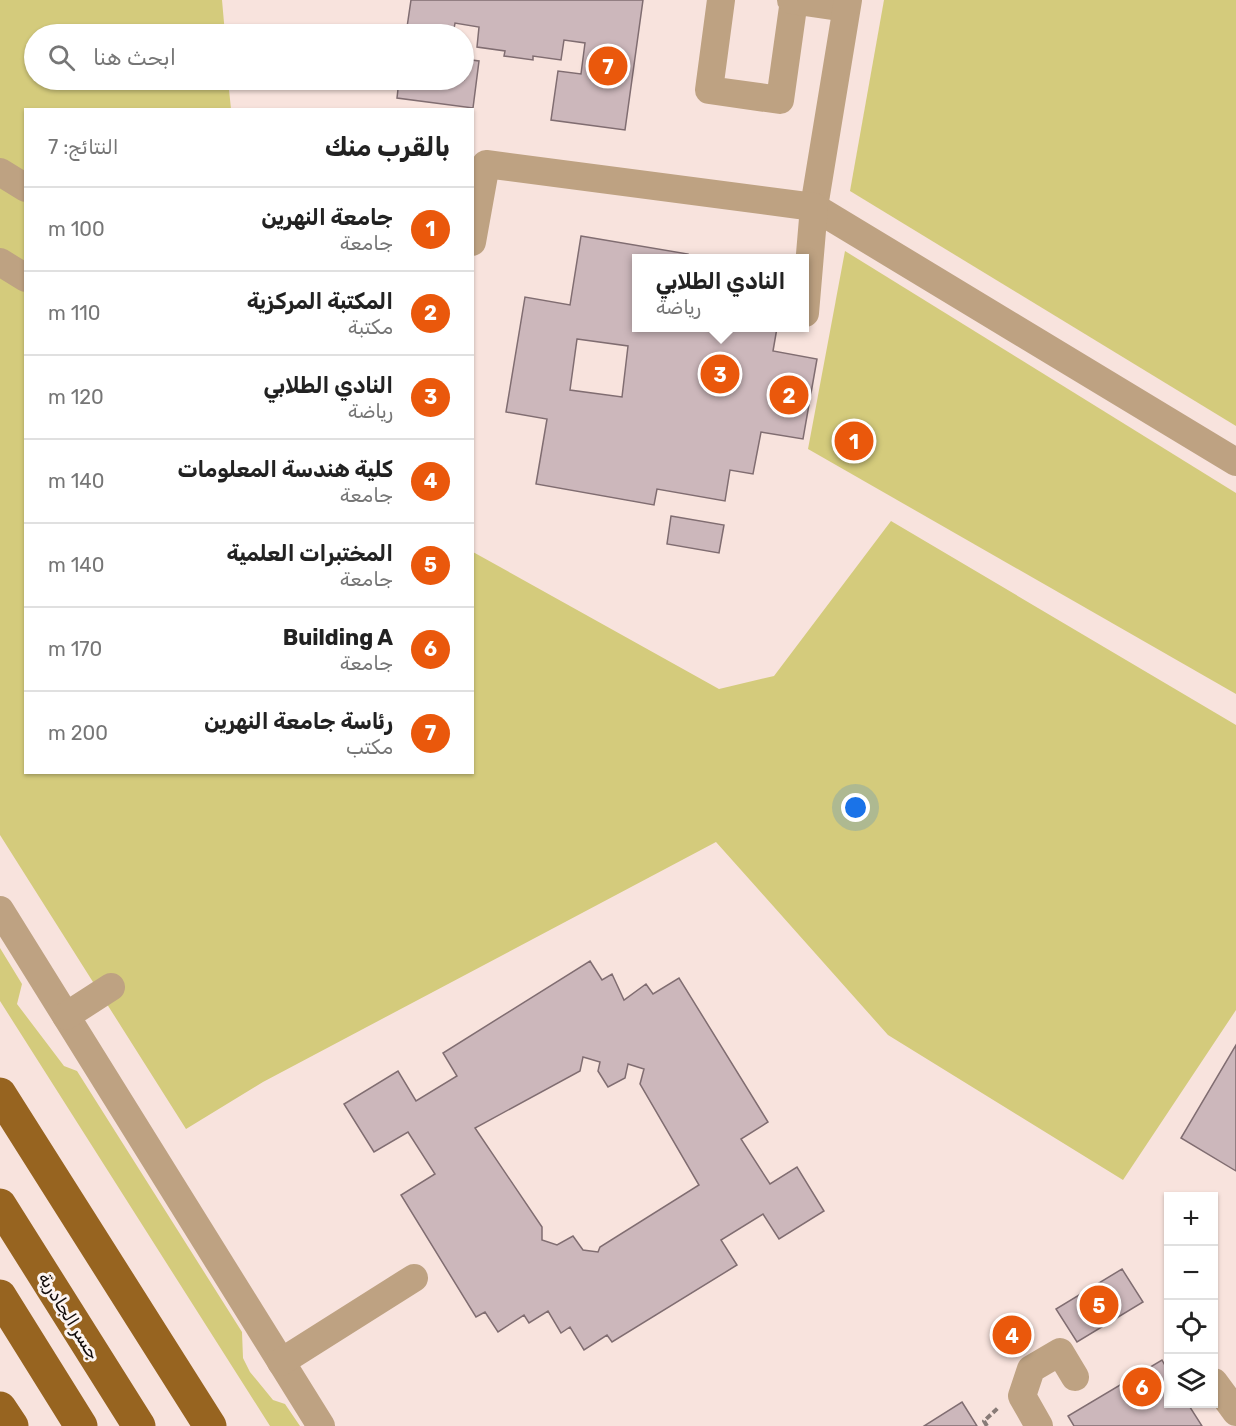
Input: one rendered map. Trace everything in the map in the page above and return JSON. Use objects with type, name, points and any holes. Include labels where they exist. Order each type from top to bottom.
[{"type":"main road","points":[[0,1094],[210,1426]]},
{"type":"main road","name":"جسر الجادرية","points":[[0,1205],[139,1426]]},
{"type":"main road","points":[[0,1296],[81,1426]]},
{"type":"main road","points":[[0,1408],[12,1426]]},
{"type":"lane","points":[[721,0],[709,90],[780,100],[792,0],[847,4],[814,207],[809,266]]},
{"type":"lane","points":[[474,231],[486,164],[814,207],[1236,462]]},
{"type":"lane","points":[[0,172],[24,187]]},
{"type":"lane","points":[[0,262],[24,277]]},
{"type":"lane","points":[[0,910],[321,1426]]},
{"type":"lane","points":[[66,1016],[111,987]]},
{"type":"lane","points":[[281,1362],[414,1278]]},
{"type":"lane","points":[[1039,1426],[1022,1396],[1030,1369],[1060,1352],[1075,1377]]},
{"type":"lane","points":[[1218,1387],[1236,1412]]},
{"type":"path","points":[[987,1426],[984,1421],[1002,1405]]},
{"type":"shaded area","points":[[0,0],[222,0],[224,24],[24,24],[24,90],[229,90],[231,108],[24,108],[24,774],[474,774],[474,553],[719,689],[774,676],[891,521],[1236,725],[1236,1010],[1123,1180],[888,1035],[716,842],[263,1082],[186,1129],[0,835]]},
{"type":"shaded area","points":[[884,0],[1236,0],[1236,426],[850,191]]},
{"type":"shaded area","points":[[845,251],[1236,493],[1236,694],[808,449]]},
{"type":"shaded area","points":[[0,948],[22,984],[17,1004],[64,1066],[77,1071],[242,1332],[243,1358],[250,1372],[273,1400],[285,1404],[300,1426],[270,1426],[0,1001]]},
{"type":"building","points":[[411,0],[643,0],[625,130],[551,120],[558,71],[581,74],[585,43],[564,40],[561,60],[533,56],[533,60],[504,56],[505,51],[477,47],[479,27],[474,26],[474,24],[407,24]]},
{"type":"building","points":[[474,60],[479,61],[473,108],[397,98],[398,90],[474,90]]},
{"type":"building","points":[[581,236],[688,254],[632,254],[632,332],[776,332],[773,351],[817,359],[803,439],[761,432],[753,474],[730,470],[725,501],[657,489],[654,505],[536,484],[547,419],[506,412],[525,297],[570,305]],"holes":[[[577,339],[628,346],[622,397],[570,390]]]},
{"type":"building","points":[[671,516],[724,525],[719,553],[667,544]]},
{"type":"building","points":[[590,961],[602,980],[612,974],[624,1000],[646,984],[653,994],[679,978],[768,1122],[741,1139],[770,1184],[797,1167],[824,1211],[779,1239],[763,1214],[721,1240],[737,1265],[612,1342],[607,1335],[584,1350],[570,1327],[561,1333],[548,1311],[529,1323],[524,1315],[498,1332],[485,1312],[476,1317],[401,1195],[435,1174],[408,1132],[374,1152],[344,1104],[398,1071],[416,1101],[457,1076],[443,1053]],"holes":[[[583,1057],[600,1062],[598,1071],[608,1087],[625,1078],[628,1064],[644,1069],[640,1084],[699,1185],[600,1247],[598,1252],[583,1250],[573,1236],[557,1245],[542,1240],[542,1227],[475,1128],[580,1071]]]},
{"type":"building","points":[[1236,1045],[1236,1171],[1181,1138]]},
{"type":"building","points":[[1122,1269],[1143,1302],[1077,1342],[1056,1309]]},
{"type":"building","points":[[1162,1360],[1164,1364],[1164,1408],[1191,1408],[1202,1426],[1074,1426],[1068,1416]]},
{"type":"building","points":[[962,1402],[977,1426],[924,1426]]},
{"type":"place","name":"رئاسة جامعة النهرين","points":[[608,66]]},
{"type":"place","name":"النادي الطلابي","points":[[720,374]]},
{"type":"place","name":"المكتبة المركزية","points":[[789,395]]},
{"type":"place","name":"جامعة النهرين","points":[[854,441]]},
{"type":"place","name":"المختبرات العلمية","points":[[1099,1305]]},
{"type":"place","name":"كلية هندسة المعلومات","points":[[1012,1335]]},
{"type":"place","name":"Building A","points":[[1142,1387]]}]
